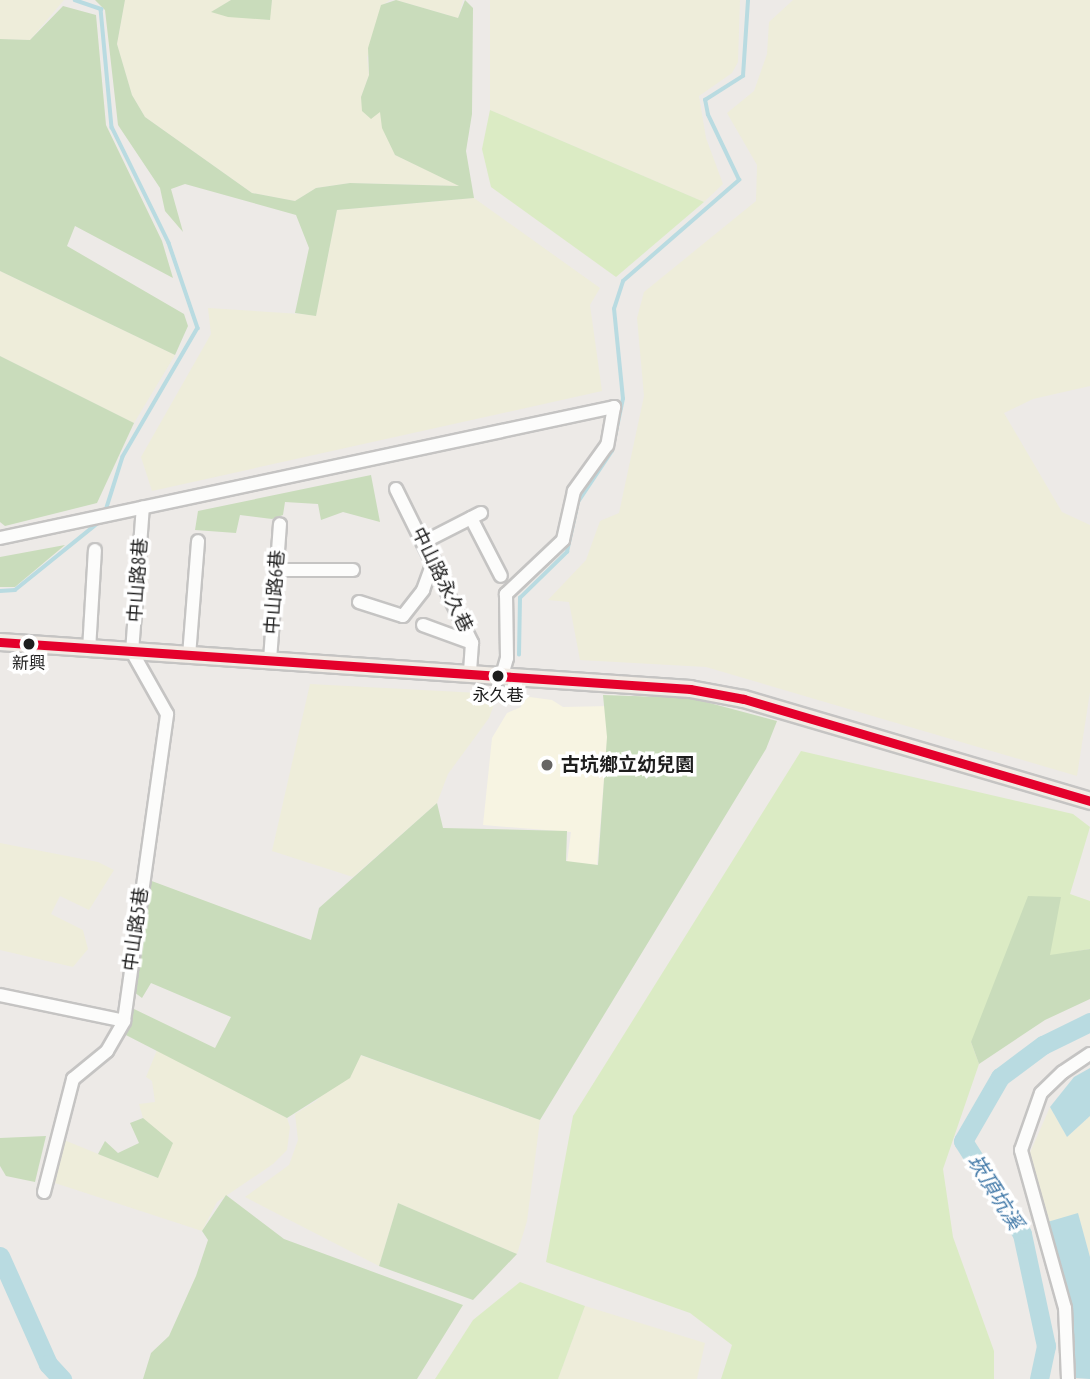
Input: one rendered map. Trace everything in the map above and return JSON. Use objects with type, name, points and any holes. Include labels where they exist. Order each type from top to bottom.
[{"type":"main road","points":[[0,642],[690,689],[744,699],[1090,801]]},
{"type":"street","points":[[0,538],[614,407],[607,445],[574,491],[563,540],[506,594],[507,658],[502,676]]},
{"type":"street","name":"中山路永久巷","points":[[396,489],[434,560],[472,643],[470,675]]},
{"type":"street","name":"中山路8巷","points":[[132,652],[143,507]]},
{"type":"street","points":[[424,542],[476,515],[501,576]]},
{"type":"street","name":"中山路6巷","points":[[270,660],[280,524]]},
{"type":"street","points":[[189,656],[198,541]]},
{"type":"street","points":[[89,650],[95,550]]},
{"type":"street","points":[[359,602],[403,616],[423,590],[434,560]]},
{"type":"street","points":[[277,570],[353,570]]},
{"type":"street","points":[[423,625],[472,643]]},
{"type":"street","name":"中山路5巷","points":[[44,1192],[74,1079],[107,1051],[124,1021],[167,714],[132,652]]},
{"type":"street","points":[[0,995],[124,1021]]},
{"type":"street","points":[[1068,1379],[1065,1308],[1021,1150],[1041,1093],[1063,1072],[1090,1054]]},
{"type":"shaded area","name":"古坑鄉立幼兒園","points":[[522,696],[552,700],[563,707],[610,706],[597,865],[567,862],[571,832],[483,825],[492,738],[507,713],[521,707]]},
{"type":"green space","points":[[0,0],[64,0],[30,40],[0,39]]},
{"type":"green space","points":[[95,0],[125,0],[117,44],[132,95],[145,117],[252,193],[295,201],[316,188],[350,183],[459,186],[395,155],[382,128],[380,112],[371,119],[362,111],[361,97],[369,75],[368,48],[381,5],[396,0],[458,18],[465,0],[473,8],[472,114],[466,151],[474,198],[337,210],[316,316],[295,313],[309,248],[296,215],[185,184],[171,189],[183,232],[165,211],[160,188],[118,125],[105,10]]},
{"type":"green space","points":[[125,0],[231,0],[212,12],[269,20],[272,0],[390,0],[381,6],[379,38],[367,57],[369,75],[361,97],[380,111],[395,155],[460,186],[350,183],[316,188],[295,201],[252,193],[145,117],[132,95],[117,44]]},
{"type":"green space","points":[[231,0],[272,0],[270,20],[228,17],[211,12]]},
{"type":"green space","points":[[396,0],[463,0],[458,18]]},
{"type":"green space","points":[[490,0],[740,0],[738,62],[732,73],[699,96],[706,138],[723,184],[704,202],[490,110]]},
{"type":"green space","points":[[793,0],[1090,0],[1090,386],[1033,399],[1004,413],[1062,512],[1090,525],[1090,692],[1077,776],[706,667],[580,660],[569,602],[548,600],[586,560],[600,521],[619,513],[644,396],[637,318],[644,292],[756,201],[757,165],[727,113],[754,91],[767,54],[769,22]]},
{"type":"green space","points":[[63,6],[96,15],[106,125],[162,241],[173,278],[75,226],[67,246],[184,314],[188,326],[175,355],[0,271],[0,39],[30,40]]},
{"type":"green space","points":[[490,110],[704,202],[616,277],[491,187],[482,149]]},
{"type":"green space","points":[[474,198],[600,288],[590,305],[602,391],[152,491],[141,457],[211,334],[208,308],[316,315],[337,210]]},
{"type":"green space","points":[[0,271],[175,355],[134,423],[0,356]]},
{"type":"green space","points":[[0,356],[134,423],[97,503],[5,526],[0,522]]},
{"type":"green space","points":[[371,475],[380,522],[343,512],[321,520],[318,504],[285,502],[283,515],[272,519],[240,515],[236,533],[195,530],[198,511]]},
{"type":"green space","points":[[65,545],[15,587],[0,587],[0,557]]},
{"type":"green space","points":[[310,684],[498,694],[489,718],[448,774],[437,803],[353,877],[272,851]]},
{"type":"green space","points":[[603,695],[691,698],[777,721],[766,749],[540,1120],[361,1055],[350,1078],[287,1118],[122,1033],[134,1009],[215,1048],[231,1017],[151,983],[142,998],[134,992],[149,880],[311,940],[319,908],[437,803],[443,828],[567,831],[566,861],[598,865],[607,737]]},
{"type":"green space","points":[[801,751],[1073,814],[1090,827],[1070,894],[1090,901],[1090,949],[1050,956],[971,1042],[979,1064],[943,1169],[953,1237],[994,1351],[994,1379],[721,1379],[732,1345],[690,1313],[546,1262],[573,1116]]},
{"type":"green space","points":[[0,843],[98,862],[114,870],[89,910],[60,896],[51,914],[83,930],[88,949],[73,967],[0,950]]},
{"type":"green space","points":[[1028,896],[1061,897],[1050,955],[1090,949],[1090,999],[1045,1020],[979,1064],[971,1042]]},
{"type":"green space","points":[[157,1050],[287,1118],[290,1127],[287,1150],[273,1164],[217,1202],[202,1231],[55,1183],[64,1140],[157,1178],[172,1143],[143,1118],[139,1104],[155,1102],[152,1081],[146,1077]]},
{"type":"green space","points":[[360,1055],[540,1120],[527,1221],[517,1254],[398,1203],[379,1266],[245,1197],[289,1165],[298,1140],[295,1114],[316,1101]]},
{"type":"green space","points":[[1050,1107],[1067,1137],[1090,1116],[1090,1257],[1078,1214],[1044,1223],[1029,1155]]},
{"type":"green space","points":[[143,1118],[173,1143],[158,1178],[98,1154],[105,1141],[118,1153],[139,1143],[130,1123]]},
{"type":"green space","points":[[46,1136],[35,1182],[6,1176],[0,1166],[0,1138]]},
{"type":"green space","points":[[226,1195],[284,1239],[463,1305],[417,1379],[143,1379],[151,1353],[169,1336],[196,1276],[208,1240],[202,1231]]},
{"type":"green space","points":[[398,1203],[517,1254],[473,1300],[379,1266]]},
{"type":"green space","points":[[520,1282],[585,1306],[558,1379],[435,1379],[473,1320]]},
{"type":"green space","points":[[585,1306],[705,1343],[697,1379],[558,1379]]},
{"type":"water","points":[[1090,1068],[1090,1116],[1067,1137],[1050,1107],[1074,1077]]},
{"type":"water","points":[[1078,1213],[1090,1257],[1090,1379],[1075,1378],[1071,1325],[1044,1223]]},
{"type":"waterway","points":[[75,0],[101,9],[112,127],[169,243],[198,328],[123,457],[106,511]]},
{"type":"waterway","points":[[519,655],[520,598],[567,552],[578,502],[612,451],[623,399],[614,309],[623,281],[739,180],[708,115],[705,100],[743,76],[748,0]]},
{"type":"waterway","points":[[0,591],[15,590],[103,519]]},
{"type":"waterway","name":"崁頂坑溪","points":[[1039,1379],[1046,1346],[1022,1234],[963,1141],[1000,1077],[1043,1045],[1090,1022]]},
{"type":"waterway","points":[[0,1256],[48,1364],[62,1379]]},
{"type":"transit line","points":[[0,642],[690,689],[744,699],[1090,801]]},
{"type":"place","name":"新興","points":[[29,644]]},
{"type":"place","name":"永久巷","points":[[498,676]]},
{"type":"place","name":"古坑鄉立幼兒園","points":[[547,765]]}]
